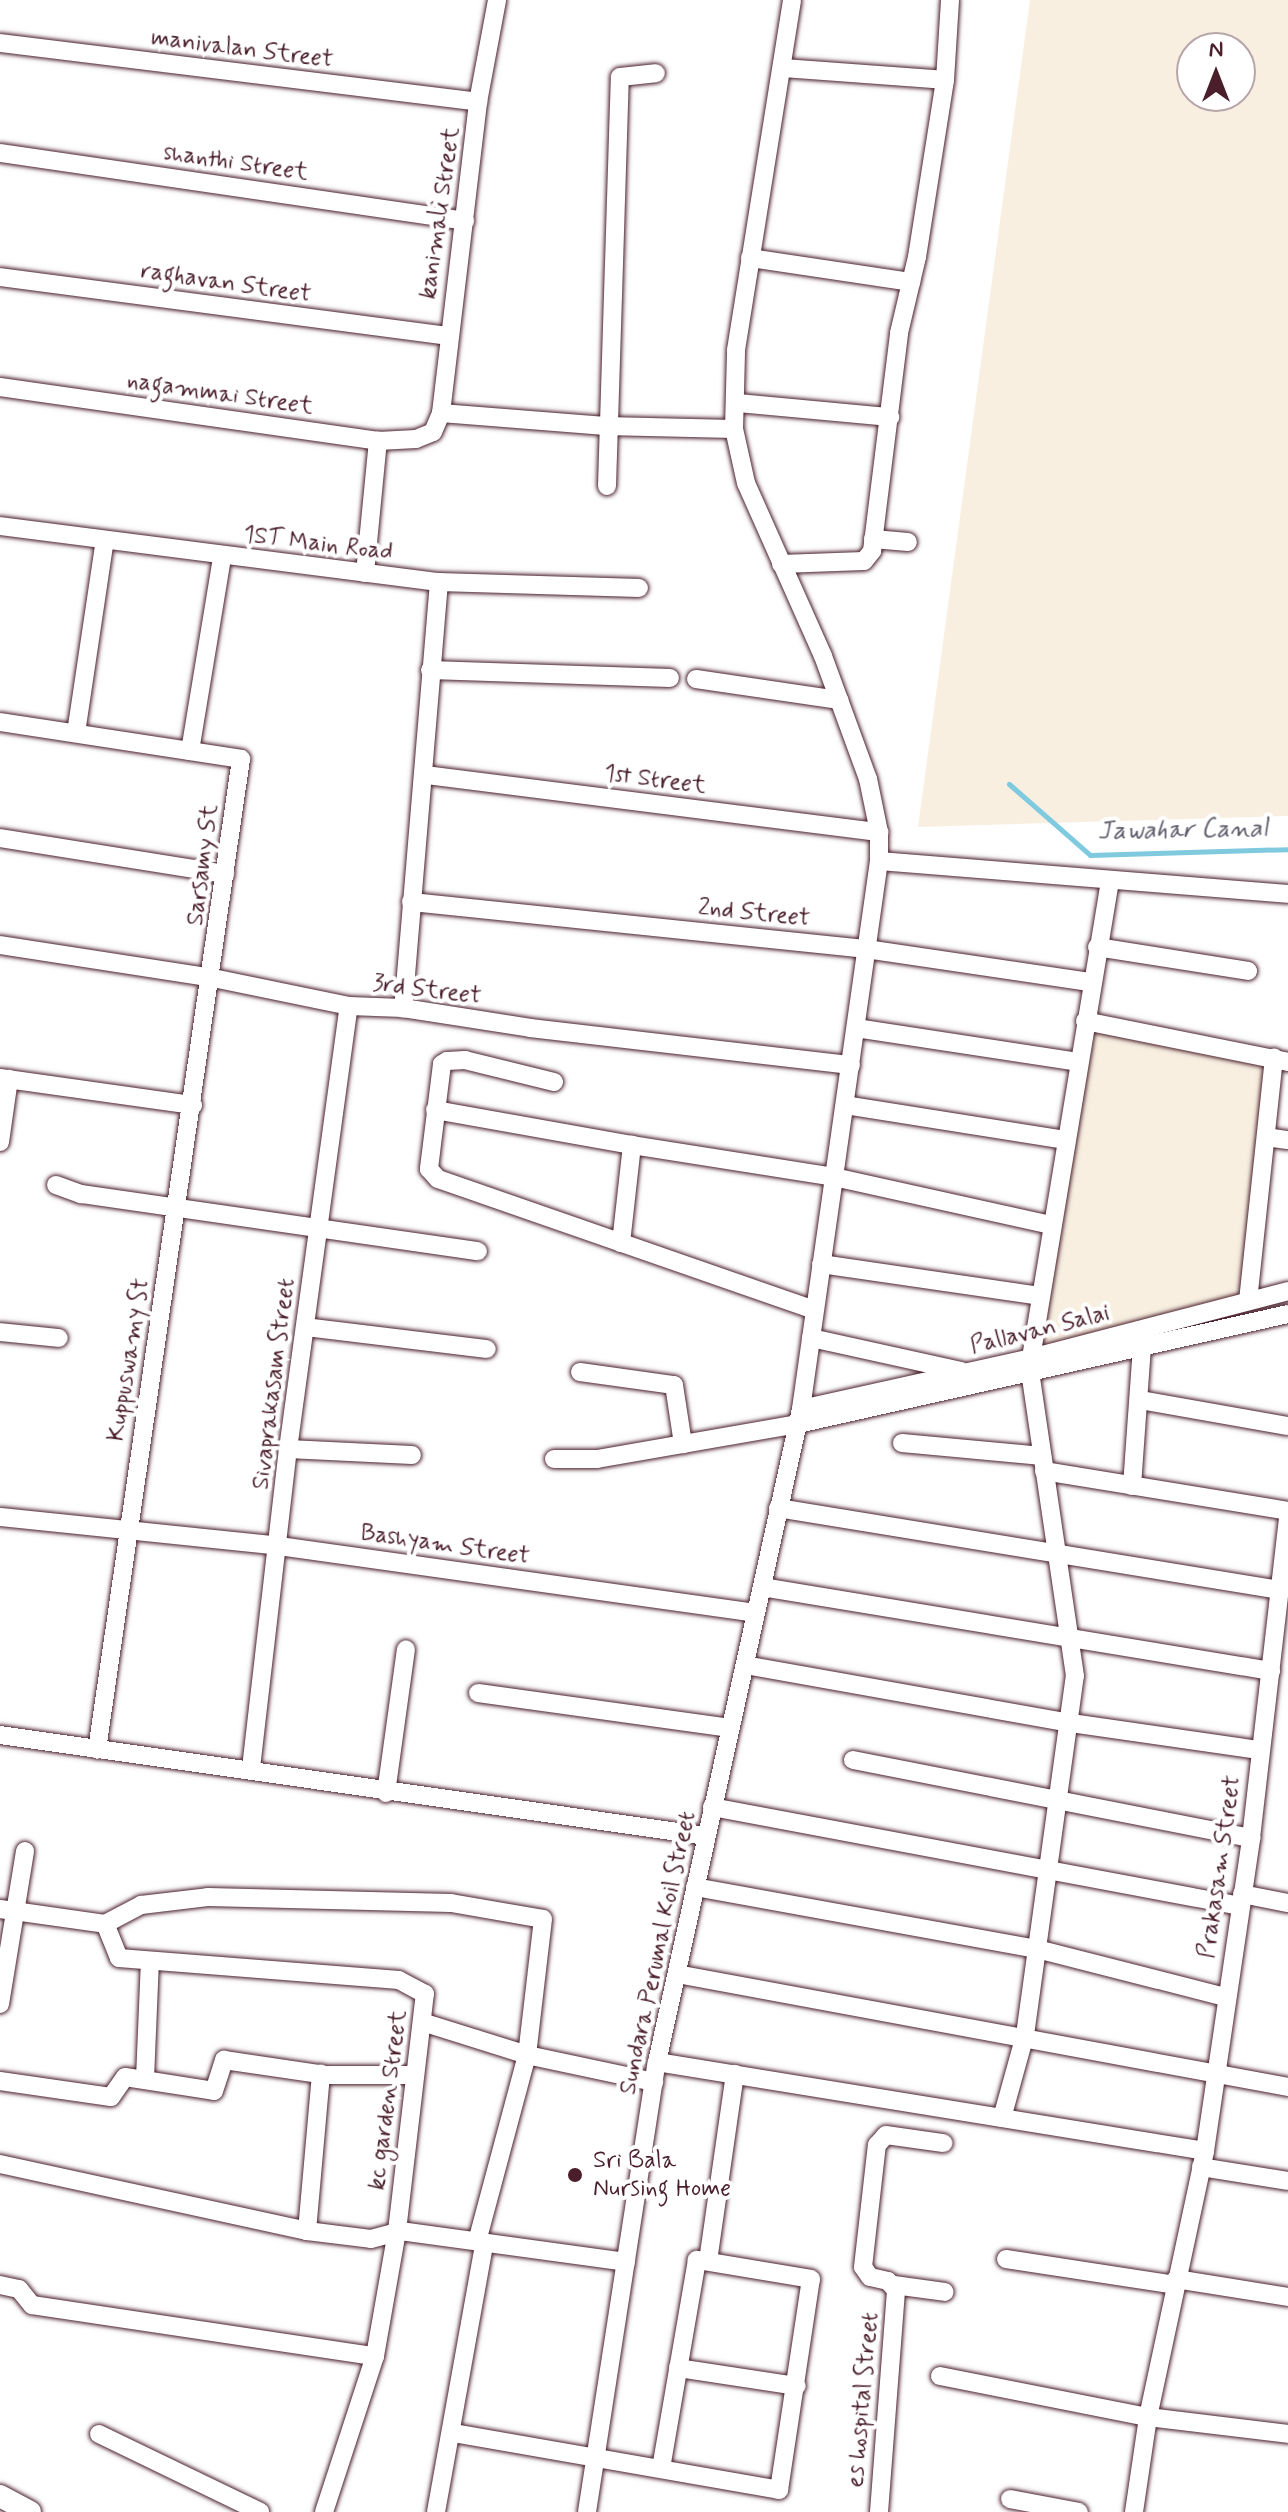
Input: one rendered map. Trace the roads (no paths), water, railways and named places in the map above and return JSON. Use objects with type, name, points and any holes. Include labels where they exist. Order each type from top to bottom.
[{"type":"main road","points":[[0,2496],[30,2512]]},
{"type":"street","name":"kanimali Street","points":[[433,432],[441,413],[446,336],[465,221],[478,102],[497,0]]},
{"type":"street","points":[[441,413],[605,426],[734,429],[738,403],[736,350],[792,0]]},
{"type":"street","points":[[781,564],[864,561],[873,539],[945,80],[950,0]]},
{"type":"street","name":"manivalan Street","points":[[0,43],[478,102]]},
{"type":"street","points":[[782,68],[945,80]]},
{"type":"street","points":[[607,486],[605,426],[620,77],[656,73]]},
{"type":"street","name":"shanthi Street","points":[[0,153],[465,221]]},
{"type":"street","points":[[750,258],[911,282]]},
{"type":"street","name":"raghavan Street","points":[[0,277],[446,336]]},
{"type":"street","name":"nagammai Street","points":[[0,387],[378,441],[416,439],[433,432]]},
{"type":"street","points":[[738,403],[890,417]]},
{"type":"street","name":"Sundara Perumal Koil Street","points":[[587,2512],[657,2062],[800,1417],[879,861],[879,832],[868,779],[839,700],[746,483],[734,429]]},
{"type":"street","points":[[365,573],[378,441]]},
{"type":"street","name":"1ST Main Road","points":[[0,526],[222,557],[439,582],[639,588]]},
{"type":"street","points":[[873,539],[908,542]]},
{"type":"street","points":[[76,733],[105,540]]},
{"type":"street","points":[[0,722],[190,751],[222,557]]},
{"type":"street","points":[[403,1008],[411,902],[426,775],[430,670],[439,582]]},
{"type":"street","points":[[430,670],[670,678]]},
{"type":"street","points":[[696,679],[839,700]]},
{"type":"street","name":"Sarsamy St","points":[[190,751],[241,759],[213,978]]},
{"type":"street","name":"1st Street","points":[[426,775],[879,832]]},
{"type":"street","points":[[0,838],[225,874]]},
{"type":"street","points":[[879,861],[1110,881],[1128,878],[1288,894]]},
{"type":"street","points":[[1002,2118],[1025,2035],[1061,1803],[1075,1676],[1054,1553],[1030,1365],[1090,982],[1110,881]]},
{"type":"street","name":"2nd Street","points":[[411,902],[866,949],[1090,982]]},
{"type":"street","name":"3rd Street","points":[[0,945],[213,978],[349,1006],[403,1008],[530,1028],[851,1065]]},
{"type":"street","points":[[1097,947],[1248,971]]},
{"type":"street","name":"Kuppuswamy St","points":[[97,1750],[213,978]]},
{"type":"street","name":"Sivaprakasam Street","points":[[251,1768],[288,1449],[349,1006]]},
{"type":"street","points":[[1085,1021],[1281,1060],[1266,1137],[1248,1301]]},
{"type":"street","points":[[856,1028],[1079,1062]]},
{"type":"street","points":[[554,1082],[454,1058],[442,1064],[427,1157],[438,1179],[814,1310]]},
{"type":"street","points":[[0,1142],[4,1079],[193,1105]]},
{"type":"street","points":[[845,1105],[1065,1140]]},
{"type":"street","points":[[435,1110],[834,1177],[1050,1225]]},
{"type":"street","points":[[1266,1137],[1288,1140]]},
{"type":"street","points":[[621,1243],[632,1145]]},
{"type":"street","points":[[56,1185],[81,1194],[478,1251]]},
{"type":"street","points":[[821,1264],[1040,1296]]},
{"type":"street","name":"Pallavan Salai","points":[[800,1417],[967,1372],[1030,1365],[1288,1291]]},
{"type":"street","points":[[554,1459],[597,1459],[683,1444],[1030,1365],[1142,1347],[1288,1314]]},
{"type":"street","points":[[305,1327],[487,1349]]},
{"type":"street","points":[[0,1332],[59,1338]]},
{"type":"street","points":[[811,1338],[967,1372]]},
{"type":"street","points":[[1132,1486],[1142,1347]]},
{"type":"street","points":[[580,1372],[674,1385],[683,1444]]},
{"type":"street","points":[[1140,1400],[1288,1426]]},
{"type":"street","points":[[902,1443],[1043,1464],[1132,1486],[1288,1511]]},
{"type":"street","points":[[288,1449],[412,1455]]},
{"type":"street","points":[[778,1508],[1280,1590]]},
{"type":"street","name":"Bashyam Street","points":[[0,1517],[279,1546],[755,1613]]},
{"type":"street","name":"Prakasam Street","points":[[1134,2512],[1148,2417],[1203,2159],[1251,1838],[1259,1750],[1271,1671],[1282,1638],[1280,1590],[1288,1520]]},
{"type":"street","points":[[762,1587],[1271,1671]]},
{"type":"street","points":[[386,1793],[406,1649]]},
{"type":"street","points":[[745,1665],[1071,1723],[1259,1750]]},
{"type":"street","points":[[478,1693],[729,1728]]},
{"type":"street","points":[[0,1735],[251,1768],[386,1793],[706,1836]]},
{"type":"street","points":[[853,1760],[1251,1838]]},
{"type":"street","points":[[712,1807],[1241,1900],[1288,1903]]},
{"type":"street","points":[[0,2004],[7,1910],[25,1851]]},
{"type":"street","points":[[695,1887],[1037,1949],[1226,1997]]},
{"type":"street","points":[[7,1910],[105,1924],[141,1905],[208,1897],[451,1903],[543,1919],[527,2055],[481,2243],[453,2433],[436,2512]]},
{"type":"street","name":"kc garden Street","points":[[105,1924],[119,1958],[399,1980],[425,1994],[413,2075],[397,2231],[375,2356],[324,2512]]},
{"type":"street","points":[[145,2079],[150,1961]]},
{"type":"street","points":[[677,1974],[1025,2035],[1214,2076],[1288,2087]]},
{"type":"street","points":[[422,2022],[527,2055],[654,2082]]},
{"type":"street","points":[[0,2081],[111,2097],[125,2077],[214,2091],[224,2060],[321,2074],[413,2075]]},
{"type":"street","points":[[657,2062],[1002,2118],[1203,2159],[1288,2181]]},
{"type":"street","points":[[307,2231],[321,2074]]},
{"type":"street","points":[[708,2261],[735,2074]]},
{"type":"street","name":"es hospital Street","points":[[879,2512],[894,2285],[870,2277],[863,2267],[877,2145],[886,2135],[943,2143]]},
{"type":"street","points":[[0,2164],[307,2231],[371,2239],[397,2231],[626,2262]]},
{"type":"street","points":[[1006,2259],[1288,2297]]},
{"type":"street","points":[[453,2433],[596,2456],[661,2468],[781,2488],[811,2279],[708,2261],[696,2263],[661,2468]]},
{"type":"street","points":[[0,2285],[19,2289],[32,2305],[375,2356]]},
{"type":"street","points":[[894,2285],[945,2292]]},
{"type":"street","points":[[678,2368],[797,2386]]},
{"type":"street","points":[[940,2376],[1148,2417],[1288,2434]]},
{"type":"street","points":[[99,2434],[260,2512]]},
{"type":"street","points":[[1010,2499],[1079,2512]]},
{"type":"waterway","name":"Jawahar Canal","points":[[1009,784],[1090,855],[1288,849]]},
{"type":"place","name":"Sri Bala Nursing Home","points":[[575,2175]]}]
